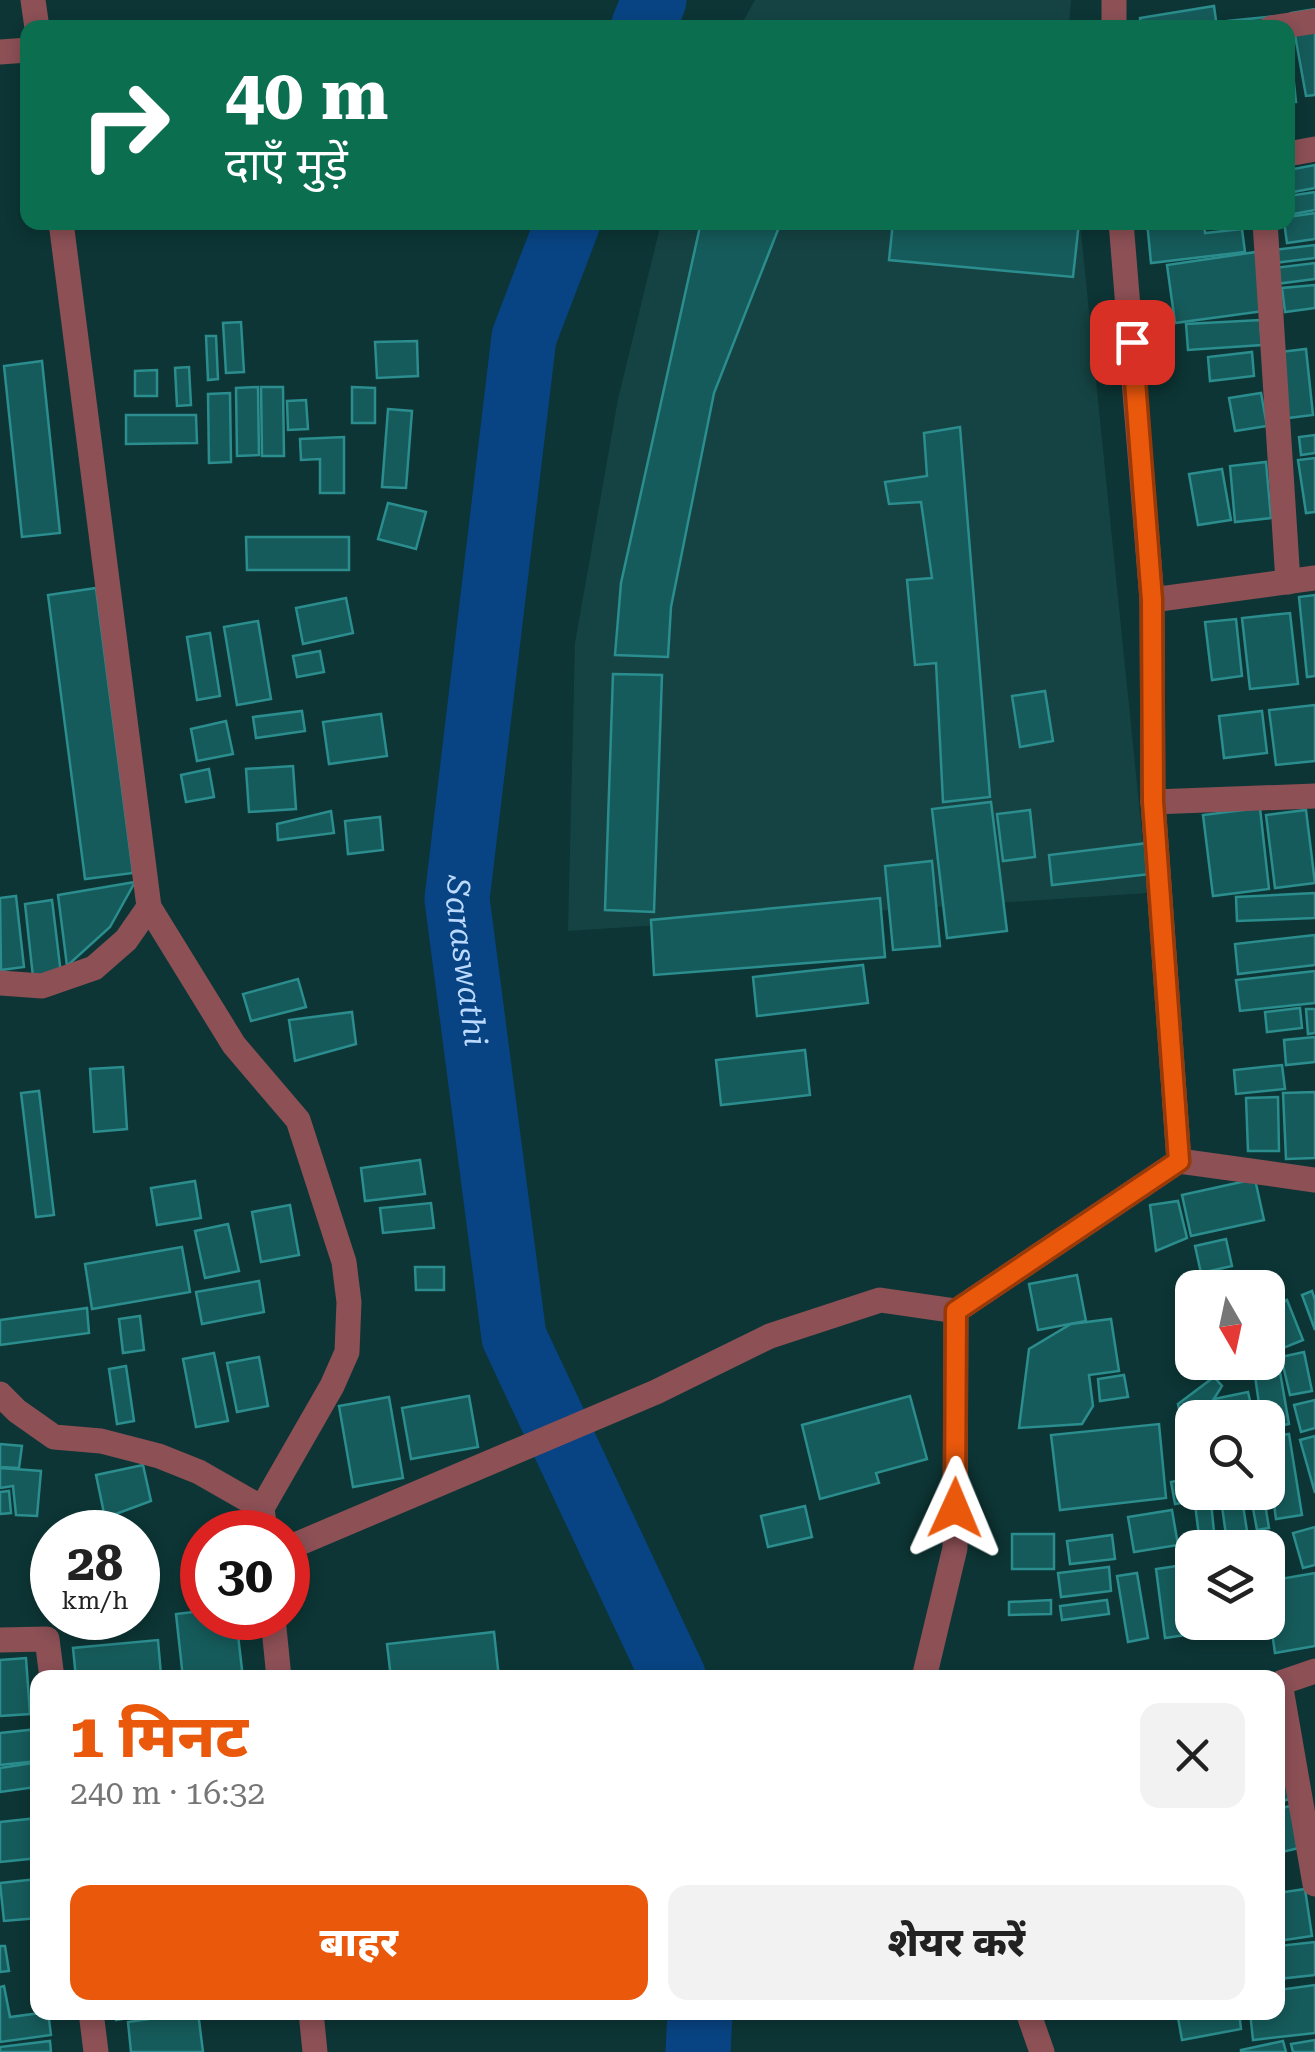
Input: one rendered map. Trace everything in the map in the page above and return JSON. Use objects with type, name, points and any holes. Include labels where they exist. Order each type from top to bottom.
[{"type":"street","points":[[62,230],[149,907],[234,1045],[298,1120],[344,1262],[349,1302],[346,1352],[269,1510]]},
{"type":"street","points":[[1123,230],[1152,600],[1153,802],[1179,1161]]},
{"type":"street","points":[[1266,230],[1288,582]]},
{"type":"street","points":[[1152,600],[1315,578]]},
{"type":"street","points":[[1153,802],[1315,796]]},
{"type":"street","points":[[0,983],[42,986],[94,968],[126,940],[149,907]]},
{"type":"street","points":[[310,1539],[656,1392],[770,1336],[880,1300],[956,1311],[1179,1161],[1315,1180]]},
{"type":"street","points":[[926,1670],[954,1548],[956,1311]]},
{"type":"street","points":[[0,1394],[54,1436],[101,1441],[159,1456],[199,1472],[250,1510]]},
{"type":"street","points":[[0,1640],[47,1640],[51,1670]]},
{"type":"street","points":[[276,1640],[278,1670]]},
{"type":"street","points":[[1285,1682],[1315,1671]]},
{"type":"street","points":[[1285,1713],[1315,1884]]},
{"type":"street","points":[[92,2020],[96,2052]]},
{"type":"street","points":[[312,2020],[315,2052]]},
{"type":"street","points":[[1031,2020],[1042,2052]]},
{"type":"shaded area","points":[[755,0],[1071,0],[1070,20],[744,20]]},
{"type":"shaded area","points":[[659,230],[1081,230],[1148,893],[568,931],[575,643],[618,399]]},
{"type":"building","points":[[1214,6],[1216,20],[1140,20]]},
{"type":"building","points":[[1315,9],[1315,95],[1306,96],[1291,13]]},
{"type":"building","points":[[1287,15],[1288,20],[1238,20]]},
{"type":"building","points":[[1315,165],[1315,188],[1295,192],[1295,169]]},
{"type":"building","points":[[1315,192],[1315,210],[1295,214],[1295,195]]},
{"type":"building","points":[[1315,213],[1315,239],[1287,243],[1285,230],[1295,230],[1295,216]]},
{"type":"building","points":[[699,230],[778,230],[714,393],[671,607],[668,657],[615,655],[621,583]]},
{"type":"building","points":[[892,230],[1078,230],[1073,277],[889,260]]},
{"type":"building","points":[[1148,230],[1242,230],[1245,252],[1151,263]]},
{"type":"building","points":[[1315,245],[1315,258],[1274,263],[1273,250]]},
{"type":"building","points":[[1256,252],[1264,311],[1175,323],[1167,265]]},
{"type":"building","points":[[1315,263],[1315,279],[1276,284],[1274,268]]},
{"type":"building","points":[[1315,285],[1315,308],[1285,312],[1282,288]]},
{"type":"building","points":[[1260,320],[1262,345],[1188,350],[1186,324]]},
{"type":"building","points":[[241,322],[244,372],[226,373],[223,323]]},
{"type":"building","points":[[206,336],[216,336],[218,379],[208,380]]},
{"type":"building","points":[[417,341],[418,376],[377,378],[375,342]]},
{"type":"building","points":[[1306,349],[1313,415],[1288,418],[1280,352]]},
{"type":"building","points":[[1252,352],[1254,376],[1210,381],[1208,357]]},
{"type":"building","points":[[42,361],[60,533],[22,537],[4,366]]},
{"type":"building","points":[[189,367],[191,405],[177,406],[175,368]]},
{"type":"building","points":[[157,370],[157,396],[135,396],[135,371]]},
{"type":"building","points":[[258,387],[259,455],[237,456],[236,388]]},
{"type":"building","points":[[261,387],[283,387],[284,456],[262,456]]},
{"type":"building","points":[[352,387],[375,388],[375,423],[352,423]]},
{"type":"building","points":[[230,393],[231,462],[209,463],[208,394]]},
{"type":"building","points":[[1261,393],[1267,426],[1235,431],[1229,398]]},
{"type":"building","points":[[306,400],[308,429],[288,430],[287,401]]},
{"type":"building","points":[[388,409],[412,411],[406,488],[382,487]]},
{"type":"building","points":[[126,415],[196,415],[197,443],[126,444]]},
{"type":"building","points":[[960,427],[990,797],[943,802],[936,663],[915,665],[907,580],[932,578],[921,502],[889,504],[885,482],[927,476],[924,433]]},
{"type":"building","points":[[1315,435],[1315,453],[1301,455],[1299,437]]},
{"type":"building","points":[[344,437],[344,493],[320,493],[320,459],[301,460],[300,439]]},
{"type":"building","points":[[1315,458],[1315,512],[1306,513],[1298,460]]},
{"type":"building","points":[[1266,462],[1271,518],[1235,522],[1230,466]]},
{"type":"building","points":[[1222,469],[1231,520],[1198,525],[1189,474]]},
{"type":"building","points":[[388,503],[426,512],[416,549],[378,539]]},
{"type":"building","points":[[246,537],[349,537],[349,570],[247,570]]},
{"type":"building","points":[[96,588],[133,873],[85,879],[48,595]]},
{"type":"building","points":[[1315,595],[1315,676],[1307,677],[1299,597]]},
{"type":"building","points":[[346,598],[353,633],[303,644],[296,608]]},
{"type":"building","points":[[1290,613],[1298,684],[1250,689],[1242,618]]},
{"type":"building","points":[[1236,619],[1242,676],[1212,680],[1205,622]]},
{"type":"building","points":[[258,621],[271,699],[237,705],[224,627]]},
{"type":"building","points":[[210,633],[220,696],[197,700],[187,637]]},
{"type":"building","points":[[320,651],[324,672],[297,677],[293,656]]},
{"type":"building","points":[[613,674],[662,675],[654,912],[605,910]]},
{"type":"building","points":[[1045,691],[1053,741],[1020,747],[1012,696]]},
{"type":"building","points":[[1315,705],[1315,761],[1276,765],[1269,710]]},
{"type":"building","points":[[302,711],[305,731],[256,738],[253,717]]},
{"type":"building","points":[[1262,711],[1267,753],[1224,758],[1219,716]]},
{"type":"building","points":[[381,714],[387,756],[329,764],[323,722]]},
{"type":"building","points":[[226,721],[233,754],[197,761],[191,729]]},
{"type":"building","points":[[293,766],[296,809],[249,812],[246,769]]},
{"type":"building","points":[[209,769],[214,797],[186,802],[181,775]]},
{"type":"building","points":[[991,802],[1007,931],[947,938],[932,809]]},
{"type":"building","points":[[1260,808],[1269,889],[1213,896],[1203,815]]},
{"type":"building","points":[[1030,810],[1035,857],[1003,861],[997,814]]},
{"type":"building","points":[[1306,810],[1315,883],[1275,888],[1266,815]]},
{"type":"building","points":[[331,811],[334,833],[278,840],[277,824]]},
{"type":"building","points":[[380,817],[383,850],[348,854],[345,821]]},
{"type":"building","points":[[1148,843],[1151,874],[1052,885],[1049,855]]},
{"type":"building","points":[[932,861],[940,946],[893,950],[885,866]]},
{"type":"building","points":[[135,882],[110,927],[67,966],[58,895]]},
{"type":"building","points":[[1315,893],[1315,918],[1237,921],[1236,897]]},
{"type":"building","points":[[16,896],[24,967],[1,970],[0,898]]},
{"type":"building","points":[[880,898],[885,957],[654,975],[651,920]]},
{"type":"building","points":[[52,900],[61,974],[33,977],[25,904]]},
{"type":"building","points":[[1315,935],[1315,965],[1238,974],[1235,944]]},
{"type":"building","points":[[863,965],[868,1003],[757,1016],[753,977]]},
{"type":"building","points":[[1315,971],[1315,1003],[1240,1011],[1236,980]]},
{"type":"building","points":[[298,979],[306,1007],[251,1021],[243,994]]},
{"type":"building","points":[[1300,1008],[1302,1028],[1267,1032],[1265,1012]]},
{"type":"building","points":[[1306,1009],[1315,1009],[1315,1033],[1308,1034]]},
{"type":"building","points":[[352,1012],[356,1044],[295,1061],[289,1020]]},
{"type":"building","points":[[1315,1037],[1315,1062],[1286,1065],[1284,1040]]},
{"type":"building","points":[[805,1050],[810,1095],[721,1105],[716,1060]]},
{"type":"building","points":[[1282,1065],[1285,1089],[1236,1094],[1234,1070]]},
{"type":"building","points":[[123,1067],[127,1129],[94,1132],[90,1069]]},
{"type":"building","points":[[39,1091],[54,1215],[36,1217],[21,1093]]},
{"type":"building","points":[[1315,1092],[1315,1158],[1286,1159],[1283,1093]]},
{"type":"building","points":[[1278,1097],[1279,1151],[1248,1151],[1246,1098]]},
{"type":"building","points":[[420,1160],[425,1194],[365,1201],[361,1168]]},
{"type":"building","points":[[1255,1179],[1264,1220],[1191,1236],[1182,1195]]},
{"type":"building","points":[[195,1181],[201,1218],[157,1225],[151,1188]]},
{"type":"building","points":[[1178,1201],[1187,1238],[1156,1251],[1150,1205]]},
{"type":"building","points":[[431,1203],[434,1228],[383,1233],[380,1208]]},
{"type":"building","points":[[290,1205],[299,1255],[261,1262],[252,1212]]},
{"type":"building","points":[[228,1224],[239,1271],[205,1278],[195,1231]]},
{"type":"building","points":[[1226,1239],[1232,1266],[1200,1270],[1195,1246]]},
{"type":"building","points":[[182,1247],[190,1292],[92,1309],[85,1264]]},
{"type":"building","points":[[415,1267],[444,1267],[444,1290],[416,1290]]},
{"type":"building","points":[[1077,1275],[1086,1321],[1038,1330],[1029,1284]]},
{"type":"building","points":[[259,1281],[264,1312],[202,1324],[196,1292]]},
{"type":"building","points":[[1312,1291],[1315,1300],[1315,1330],[1302,1295]]},
{"type":"building","points":[[1285,1301],[1303,1340],[1285,1347]]},
{"type":"building","points":[[87,1308],[89,1333],[0,1345],[0,1320]]},
{"type":"building","points":[[140,1316],[144,1350],[123,1353],[119,1319]]},
{"type":"building","points":[[1111,1319],[1119,1371],[1089,1375],[1093,1406],[1082,1424],[1019,1428],[1029,1349],[1071,1324]]},
{"type":"building","points":[[1304,1352],[1312,1391],[1290,1395],[1285,1356]]},
{"type":"building","points":[[214,1353],[228,1421],[196,1427],[183,1359]]},
{"type":"building","points":[[259,1357],[268,1406],[237,1412],[227,1363]]},
{"type":"building","points":[[126,1366],[134,1421],[117,1424],[109,1369]]},
{"type":"building","points":[[1124,1375],[1128,1397],[1100,1401],[1098,1379]]},
{"type":"building","points":[[1210,1380],[1222,1386],[1213,1400],[1183,1400]]},
{"type":"building","points":[[1256,1380],[1281,1380],[1285,1400],[1258,1400]]},
{"type":"building","points":[[1248,1392],[1250,1400],[1214,1400]]},
{"type":"building","points":[[469,1396],[478,1447],[411,1459],[402,1408]]},
{"type":"building","points":[[910,1396],[927,1459],[876,1473],[879,1483],[820,1499],[802,1425]]},
{"type":"building","points":[[389,1397],[403,1478],[353,1487],[339,1406]]},
{"type":"building","points":[[1315,1400],[1315,1428],[1301,1432],[1294,1405]]},
{"type":"building","points":[[1159,1424],[1166,1498],[1060,1510],[1051,1435]]},
{"type":"building","points":[[1289,1434],[1302,1515],[1276,1519],[1275,1510],[1285,1510],[1285,1435]]},
{"type":"building","points":[[1315,1436],[1315,1493],[1300,1440]]},
{"type":"building","points":[[0,1444],[22,1446],[19,1468],[0,1467]]},
{"type":"building","points":[[143,1465],[151,1501],[127,1510],[103,1510],[96,1475]]},
{"type":"building","points":[[0,1468],[41,1471],[38,1510],[30,1510],[30,1516],[16,1515],[13,1486],[0,1488]]},
{"type":"building","points":[[9,1491],[11,1513],[0,1514],[0,1492]]},
{"type":"building","points":[[805,1506],[812,1537],[768,1547],[761,1516]]},
{"type":"building","points":[[1172,1510],[1175,1545],[1134,1552],[1128,1517]]},
{"type":"building","points":[[1196,1510],[1212,1510],[1214,1530],[1198,1530]]},
{"type":"building","points":[[1223,1510],[1244,1510],[1247,1530],[1225,1530]]},
{"type":"building","points":[[1253,1510],[1266,1510],[1269,1528],[1257,1530]]},
{"type":"building","points":[[1315,1527],[1315,1565],[1303,1568],[1293,1533]]},
{"type":"building","points":[[1012,1534],[1054,1534],[1054,1569],[1012,1569]]},
{"type":"building","points":[[1112,1535],[1115,1559],[1070,1564],[1067,1541]]},
{"type":"building","points":[[1175,1566],[1175,1637],[1165,1638],[1156,1569]]},
{"type":"building","points":[[1109,1567],[1111,1591],[1061,1597],[1058,1573]]},
{"type":"building","points":[[1137,1573],[1148,1638],[1128,1642],[1117,1576]]},
{"type":"building","points":[[1315,1573],[1315,1646],[1275,1653],[1273,1640],[1285,1640],[1285,1578]]},
{"type":"building","points":[[1051,1600],[1051,1614],[1009,1615],[1009,1602]]},
{"type":"building","points":[[1107,1600],[1109,1614],[1062,1620],[1060,1606]]},
{"type":"building","points":[[176,1614],[180,1614],[180,1640],[239,1640],[242,1670],[182,1670]]},
{"type":"building","points":[[494,1632],[498,1670],[390,1670],[387,1644]]},
{"type":"building","points":[[158,1640],[161,1670],[75,1670],[73,1648]]},
{"type":"building","points":[[26,1658],[30,1714],[0,1716],[0,1660]]},
{"type":"building","points":[[30,1730],[30,1762],[0,1765],[0,1733]]},
{"type":"building","points":[[30,1763],[30,1788],[0,1792],[0,1768]]},
{"type":"building","points":[[1285,1764],[1294,1798],[1285,1800]]},
{"type":"building","points":[[1294,1805],[1303,1847],[1285,1851],[1285,1807]]},
{"type":"building","points":[[30,1819],[30,1859],[0,1862],[0,1822]]},
{"type":"building","points":[[30,1880],[30,1919],[4,1921],[0,1883]]},
{"type":"building","points":[[1305,1889],[1312,1936],[1285,1940],[1285,1892]]},
{"type":"building","points":[[1315,1942],[1315,1975],[1285,1978],[1285,1945]]},
{"type":"building","points":[[0,1946],[5,1946],[9,1971],[0,1972]]},
{"type":"building","points":[[1315,1985],[1315,2033],[1253,2040],[1251,2020],[1285,2020],[1285,1989]]},
{"type":"building","points":[[4,1986],[10,2017],[30,2014],[30,2020],[49,2020],[51,2035],[0,2042],[0,1987]]},
{"type":"building","points":[[199,2020],[203,2052],[131,2052],[128,2022]]},
{"type":"building","points":[[1178,2020],[1240,2020],[1241,2029],[1182,2040]]},
{"type":"building","points":[[1315,2040],[1315,2052],[1293,2052],[1291,2044]]},
{"type":"building","points":[[50,2041],[51,2052],[0,2052],[0,2047]]},
{"type":"building","points":[[1283,2041],[1286,2052],[1241,2052],[1241,2050]]},
{"type":"waterway","name":"Saraswathi","points":[[646,20],[654,0]]},
{"type":"waterway","name":"Saraswathi","points":[[565,230],[524,337],[457,899],[514,1337],[670,1670]]},
{"type":"waterway","name":"Saraswathi","points":[[698,2052],[700,2020]]},
{"type":"route","points":[[955,1508],[956,1311],[1179,1161],[1153,802],[1152,600],[1132,342]]}]
